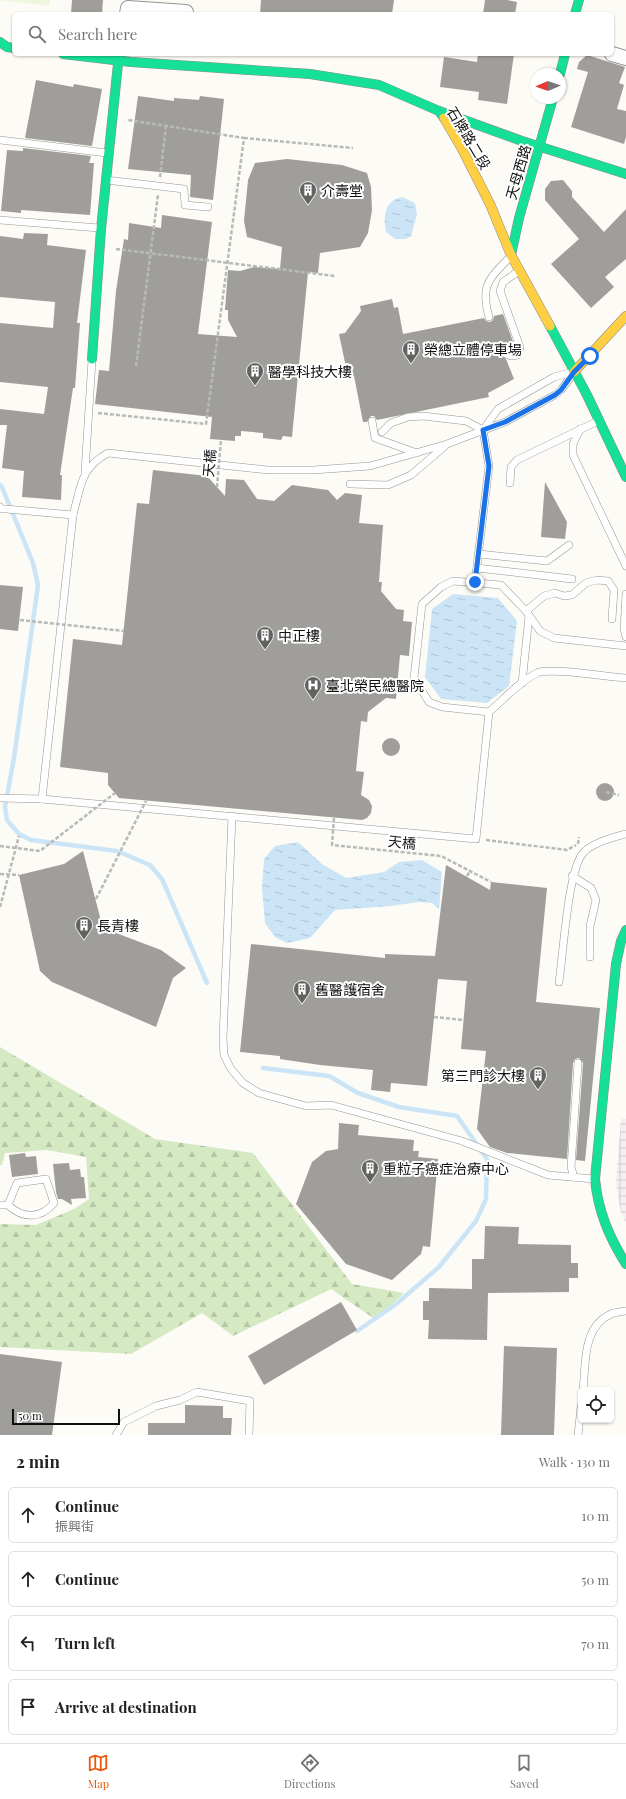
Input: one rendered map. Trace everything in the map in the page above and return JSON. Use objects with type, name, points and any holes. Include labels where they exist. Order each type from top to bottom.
[{"type":"street","points":[[576,12],[579,0]]},
{"type":"street","points":[[127,12],[128,8],[186,12]]},
{"type":"street","points":[[0,42],[7,47],[12,48]]},
{"type":"street","points":[[614,55],[626,58]]},
{"type":"street","name":"石牌路二段","points":[[100,56],[276,74],[310,74],[379,85],[410,97],[439,111],[461,147],[490,204],[511,255],[574,372],[626,477]]},
{"type":"street","points":[[562,68],[564,56]]},
{"type":"street","points":[[92,359],[101,229],[119,57]]},
{"type":"street","name":"天母西路","points":[[511,255],[519,218],[551,104]]},
{"type":"street","points":[[439,111],[540,147],[626,174]]},
{"type":"street","points":[[574,372],[626,316]]},
{"type":"street","points":[[626,930],[621,941],[616,964],[595,1180],[596,1195],[601,1217],[614,1245],[626,1264]]},
{"type":"lane","points":[[0,140],[109,153]]},
{"type":"lane","points":[[106,180],[184,189],[185,205],[208,207]]},
{"type":"lane","points":[[0,220],[101,229]]},
{"type":"lane","points":[[489,316],[485,291],[491,277],[511,255]]},
{"type":"lane","points":[[506,354],[511,356],[518,355],[520,347],[500,291],[503,282],[520,271]]},
{"type":"lane","points":[[42,799],[73,515],[85,472],[92,359]]},
{"type":"lane","points":[[85,472],[97,458],[108,453],[268,470],[313,470],[370,466],[448,444],[505,422],[555,395],[561,390],[574,372]]},
{"type":"lane","points":[[475,582],[489,466],[483,430],[498,409],[554,377],[574,372]]},
{"type":"lane","points":[[382,432],[391,423],[408,416],[423,416],[466,421],[483,430]]},
{"type":"lane","points":[[372,421],[375,438],[417,453]]},
{"type":"lane","points":[[510,483],[510,466],[517,460],[599,421]]},
{"type":"lane","points":[[580,429],[573,444],[573,455],[626,566]]},
{"type":"lane","points":[[350,484],[388,485],[411,476],[448,444]]},
{"type":"lane","points":[[3,508],[73,515]]},
{"type":"lane","points":[[479,554],[547,561],[569,545]]},
{"type":"lane","points":[[477,568],[572,579]]},
{"type":"lane","points":[[522,683],[527,613],[544,596],[555,593],[564,596],[572,595],[586,583],[597,580],[608,581],[614,590],[612,619]]},
{"type":"lane","points":[[488,712],[442,707],[429,702],[414,678],[422,604],[441,587],[453,581],[501,585],[527,613],[540,631],[554,638],[626,646]]},
{"type":"lane","points":[[626,594],[624,629],[626,637]]},
{"type":"lane","points":[[0,798],[42,799],[476,839],[488,712],[522,683],[538,672],[552,671],[626,678]]},
{"type":"lane","points":[[232,816],[223,1038],[224,1055],[243,1083],[259,1093],[306,1106],[331,1105],[462,1142],[548,1175],[595,1180]]},
{"type":"lane","points":[[560,982],[572,876],[583,852],[607,840],[626,834]]},
{"type":"lane","points":[[572,876],[591,888],[596,900],[590,926],[590,957]]},
{"type":"lane","points":[[574,1177],[571,1166],[578,1063]]},
{"type":"lane","points":[[0,1205],[8,1205],[16,1212],[34,1216],[46,1212],[54,1203],[46,1178],[17,1183],[8,1205]]},
{"type":"lane","points":[[583,1387],[588,1340],[599,1322],[611,1314],[626,1311]]},
{"type":"lane","points":[[116,1435],[124,1422],[156,1406],[180,1400],[198,1392],[250,1401],[250,1435]]},
{"type":"lane","points":[[578,1435],[579,1423]]},
{"type":"path","points":[[112,118],[244,138],[353,148]]},
{"type":"path","points":[[136,366],[166,126]]},
{"type":"path","points":[[88,412],[206,424],[244,138]]},
{"type":"path","points":[[100,246],[335,276]]},
{"type":"path","name":"天橋","points":[[217,487],[221,440]]},
{"type":"path","points":[[20,620],[124,631]]},
{"type":"path","points":[[606,792],[619,795]]},
{"type":"path","points":[[0,846],[40,851],[115,793]]},
{"type":"path","points":[[96,899],[146,801]]},
{"type":"path","name":"天橋","points":[[334,818],[332,845],[441,856],[491,882]]},
{"type":"path","points":[[0,907],[19,836]]},
{"type":"path","points":[[578,844],[579,837]]},
{"type":"path","points":[[476,839],[567,850],[584,841]]},
{"type":"path","points":[[467,876],[470,871]]},
{"type":"path","points":[[0,874],[19,875]]},
{"type":"path","points":[[434,1017],[464,1020]]},
{"type":"shaded area","points":[[621,1119],[626,1119],[626,1223],[621,1213],[616,1184]]},
{"type":"green space","points":[[0,0],[50,0],[49,6]]},
{"type":"green space","points":[[0,1047],[155,1139],[253,1153],[352,1284],[404,1293],[376,1320],[331,1289],[233,1336],[202,1313],[131,1354],[0,1347],[0,1224],[36,1225],[74,1209],[89,1199],[86,1157],[47,1150],[5,1153],[2,1165],[0,1165]]},
{"type":"water","points":[[402,197],[415,203],[417,214],[411,236],[406,239],[395,239],[386,232],[385,215],[391,202]]},
{"type":"water","points":[[453,594],[498,598],[517,621],[509,686],[487,703],[441,699],[425,677],[432,609]]},
{"type":"water","points":[[298,842],[322,864],[346,878],[384,872],[399,862],[422,860],[442,872],[439,909],[432,903],[419,902],[391,906],[335,910],[310,938],[287,943],[275,937],[265,923],[262,888],[264,859],[275,846]]},
{"type":"building","points":[[72,0],[103,0],[102,12],[71,12]]},
{"type":"building","points":[[261,0],[394,0],[392,12],[260,12]]},
{"type":"building","points":[[485,0],[507,0],[517,2],[515,12],[483,12]]},
{"type":"building","points":[[478,56],[514,56],[507,104],[478,100],[479,92],[440,87],[444,57],[477,62]]},
{"type":"building","points":[[586,56],[590,56],[625,67],[619,83],[624,85],[617,109],[626,111],[626,137],[624,144],[571,127],[588,72],[577,69],[579,62]]},
{"type":"building","points":[[36,80],[73,87],[74,84],[102,89],[92,146],[25,138]]},
{"type":"building","points":[[138,96],[174,101],[174,98],[199,100],[200,96],[224,99],[213,200],[190,197],[191,175],[128,169]]},
{"type":"building","points":[[23,148],[91,156],[89,163],[94,163],[90,215],[21,210],[21,213],[1,211],[7,150],[23,151]]},
{"type":"building","points":[[287,159],[342,165],[367,173],[371,187],[372,210],[368,233],[360,247],[320,253],[318,273],[308,272],[292,437],[283,436],[281,440],[263,438],[263,433],[241,431],[241,436],[235,436],[235,441],[210,439],[212,417],[95,404],[99,370],[109,371],[116,291],[124,239],[128,240],[129,223],[161,228],[162,215],[212,222],[198,334],[237,337],[228,320],[228,310],[225,310],[228,270],[240,271],[254,267],[280,269],[282,247],[247,237],[244,221],[248,180],[255,163]]},
{"type":"building","points":[[563,180],[572,191],[572,197],[604,232],[626,209],[626,259],[605,277],[614,287],[591,308],[551,264],[579,239],[545,200],[545,189],[551,181]]},
{"type":"building","points":[[24,233],[48,234],[47,245],[86,250],[77,323],[80,323],[75,388],[73,388],[60,475],[62,475],[61,500],[22,497],[24,471],[2,468],[7,425],[0,425],[0,409],[44,414],[48,387],[0,382],[0,323],[53,328],[55,302],[0,297],[0,236],[23,239]]},
{"type":"building","name":"榮總立體停車場","points":[[392,299],[394,308],[398,307],[403,334],[484,318],[486,321],[490,322],[493,320],[494,316],[503,314],[515,347],[514,351],[503,350],[501,355],[506,359],[514,379],[488,393],[489,397],[377,420],[374,416],[371,416],[367,422],[363,422],[354,376],[348,377],[339,334],[345,333],[361,311],[360,306]]},
{"type":"building","name":"中正樓","points":[[153,470],[207,476],[225,496],[226,479],[244,480],[257,499],[274,501],[292,485],[328,490],[337,500],[345,493],[362,495],[359,523],[383,525],[379,582],[382,582],[381,591],[396,609],[404,610],[403,621],[412,622],[409,656],[400,655],[396,699],[386,698],[368,712],[367,722],[361,721],[356,771],[364,772],[361,795],[369,800],[372,806],[371,813],[367,818],[362,820],[119,798],[108,785],[108,773],[60,767],[73,639],[122,645],[137,503],[149,504]]},
{"type":"building","points":[[545,482],[567,522],[565,539],[541,537]]},
{"type":"building","points":[[0,585],[23,587],[18,631],[0,629]]},
{"type":"building","points":[[391,738],[397,741],[400,747],[397,753],[391,756],[385,753],[382,747],[385,741]]},
{"type":"building","points":[[605,783],[611,786],[614,792],[611,798],[605,801],[599,798],[596,792],[599,786]]},
{"type":"building","name":"長青樓","points":[[83,851],[101,921],[108,930],[161,950],[186,968],[173,978],[156,1027],[52,982],[40,971],[19,875],[64,864]]},
{"type":"building","points":[[446,865],[490,890],[491,882],[547,888],[536,1002],[600,1008],[585,1161],[576,1160],[583,1063],[579,1058],[575,1059],[573,1063],[567,1159],[507,1153],[490,1147],[477,1129],[486,1051],[461,1049],[467,981],[438,979],[427,1086],[391,1083],[390,1092],[371,1090],[373,1070],[320,1065],[280,1059],[280,1056],[240,1052],[251,944],[385,958],[385,954],[435,956]]},
{"type":"building","name":"重粒子癌症治療中心","points":[[339,1123],[359,1125],[358,1135],[414,1140],[413,1151],[419,1151],[418,1157],[438,1159],[430,1247],[423,1246],[421,1254],[392,1280],[346,1264],[296,1204],[312,1162],[326,1151],[338,1149]]},
{"type":"building","points":[[25,1153],[26,1157],[36,1156],[38,1174],[12,1177],[9,1155]]},
{"type":"building","points":[[69,1163],[70,1170],[80,1169],[81,1177],[84,1177],[86,1198],[71,1199],[72,1205],[62,1199],[58,1199],[53,1164]]},
{"type":"building","points":[[485,1226],[519,1227],[518,1244],[571,1245],[571,1263],[578,1263],[578,1278],[569,1278],[569,1292],[488,1293],[487,1340],[428,1339],[429,1320],[423,1320],[423,1301],[429,1301],[429,1288],[472,1289],[472,1259],[484,1259]]},
{"type":"building","points":[[341,1302],[357,1330],[264,1385],[248,1356]]},
{"type":"building","points":[[504,1346],[557,1348],[554,1435],[501,1435]]},
{"type":"building","points":[[0,1354],[62,1362],[52,1435],[0,1435]]},
{"type":"building","points":[[185,1405],[223,1406],[223,1418],[232,1418],[231,1435],[148,1435],[148,1423],[185,1423]]},
{"type":"waterway","points":[[0,485],[33,563],[38,585],[14,758],[5,807],[7,820],[19,834],[31,840],[117,851],[150,865],[162,879],[207,983]]},
{"type":"waterway","points":[[263,1068],[329,1076],[358,1093],[399,1107],[457,1116],[487,1159],[486,1199],[476,1221],[439,1267],[395,1305],[357,1331]]},
{"type":"traffic: fast","points":[[576,12],[579,0]]},
{"type":"traffic: fast","points":[[0,42],[7,47],[12,48]]},
{"type":"traffic: fast","points":[[80,56],[131,62],[310,74],[379,85],[439,111],[444,118]]},
{"type":"traffic: fast","points":[[92,359],[101,229],[119,56]]},
{"type":"traffic: fast","points":[[562,68],[564,56]]},
{"type":"traffic: fast","points":[[511,255],[519,218],[551,104]]},
{"type":"traffic: fast","points":[[439,111],[522,141],[626,174]]},
{"type":"traffic: fast","points":[[550,326],[587,395],[626,477]]},
{"type":"traffic: fast","points":[[626,930],[621,941],[616,964],[595,1179],[596,1191],[605,1223],[614,1244],[626,1264]]},
{"type":"traffic: slow","points":[[444,118],[461,147],[490,204],[511,255],[550,326]]},
{"type":"traffic: slow","points":[[574,372],[626,316]]},
{"type":"place","name":"介壽堂","points":[[308,205]]},
{"type":"place","name":"榮總立體停車場","points":[[411,364]]},
{"type":"place","name":"醫學科技大樓","points":[[255,386]]},
{"type":"place","name":"中正樓","points":[[265,650]]},
{"type":"place","name":"臺北榮民總醫院","points":[[313,700]]},
{"type":"place","name":"長青樓","points":[[84,940]]},
{"type":"place","name":"舊醫護宿舍","points":[[302,1004]]},
{"type":"place","name":"第三門診大樓","points":[[538,1090]]},
{"type":"place","name":"重粒子癌症治療中心","points":[[370,1183]]},
{"type":"route","points":[[475,582],[489,466],[483,430],[505,422],[555,395],[561,390],[574,372],[590,356]]}]
